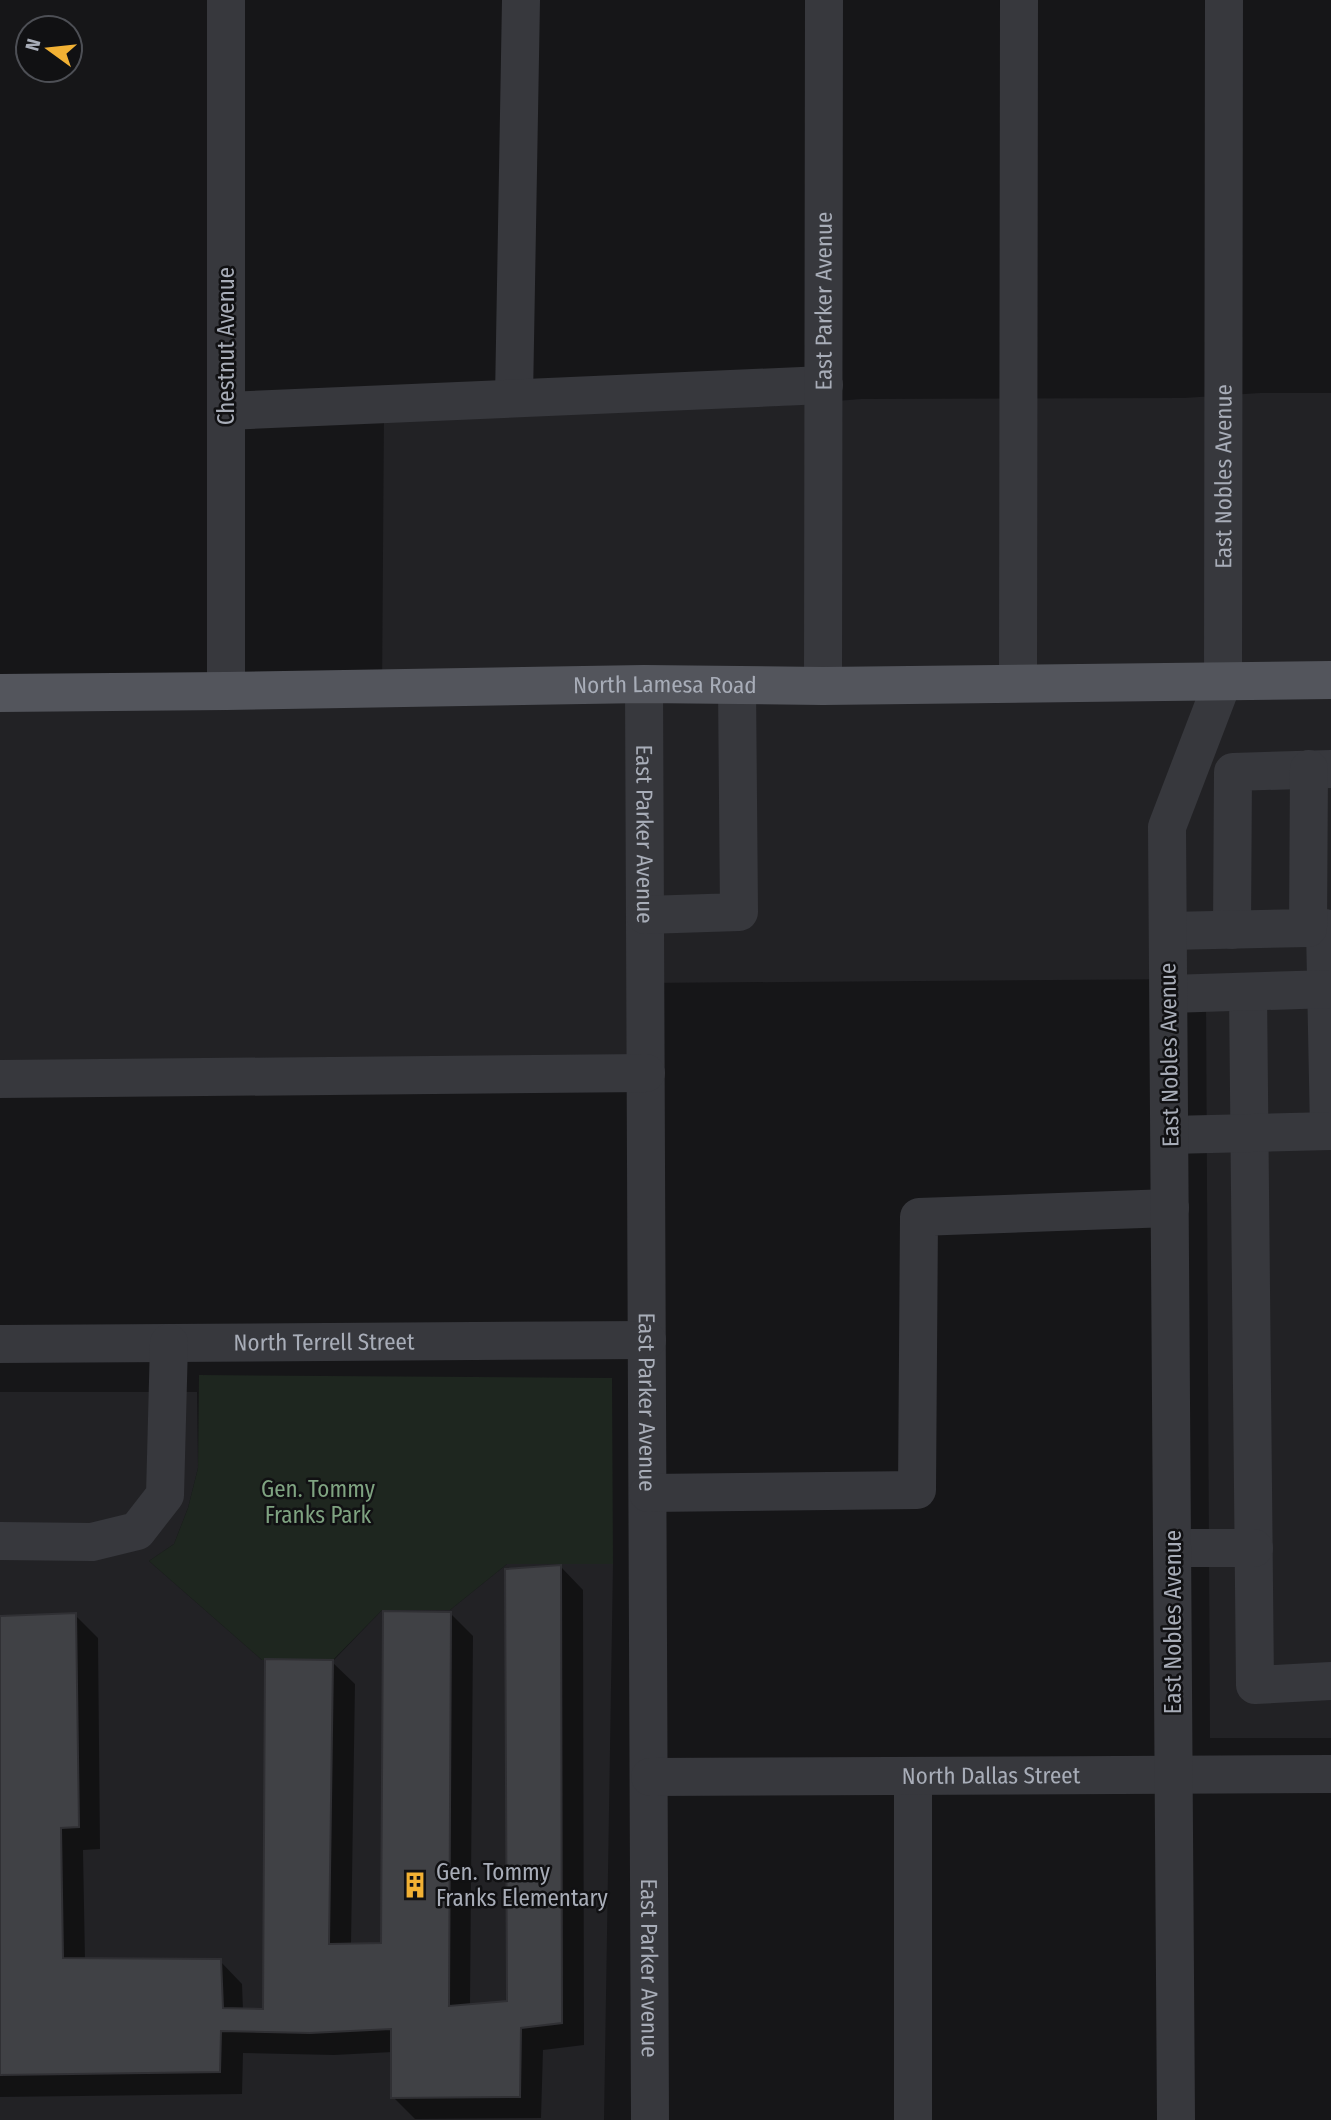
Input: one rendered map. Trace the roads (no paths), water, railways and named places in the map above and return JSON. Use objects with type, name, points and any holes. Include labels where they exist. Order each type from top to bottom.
[{"type":"main road","name":"North Lamesa Road","points":[[0,693],[644,684],[1331,680]]},
{"type":"street","name":"Chestnut Avenue","points":[[226,0],[226,691]]},
{"type":"street","points":[[514,398],[521,0]]},
{"type":"street","name":"East Parker Avenue","points":[[823,685],[824,0]]},
{"type":"street","points":[[1018,683],[1019,0]]},
{"type":"street","name":"East Nobles Avenue","points":[[1176,2120],[1167,827],[1223,681],[1224,0]]},
{"type":"street","points":[[226,411],[824,385]]},
{"type":"street","name":"East Parker Avenue","points":[[644,684],[650,2120]]},
{"type":"street","points":[[645,915],[739,912],[737,685]]},
{"type":"street","points":[[1170,1135],[1330,1131],[1328,990],[1321,928],[1320,769],[1233,772],[1232,930]]},
{"type":"street","points":[[1168,931],[1321,928]]},
{"type":"street","points":[[1169,994],[1328,990]]},
{"type":"street","points":[[1248,992],[1255,1685],[1331,1681]]},
{"type":"street","points":[[0,1079],[646,1073]]},
{"type":"street","points":[[648,1493],[917,1490],[919,1217],[1170,1208]]},
{"type":"street","name":"North Terrell Street","points":[[0,1344],[647,1340]]},
{"type":"street","points":[[0,1541],[92,1542],[136,1531],[165,1494],[169,1343]]},
{"type":"street","points":[[1173,1548],[1254,1548]]},
{"type":"street","name":"North Dallas Street","points":[[650,1777],[1331,1774]]},
{"type":"street","points":[[913,1776],[913,2120]]},
{"type":"place","name":"Gen. Tommy Franks Elementary","points":[[415,1885]]},
{"type":"park label","name":"Gen. Tommy Franks Park","points":[[318,1502]]}]
